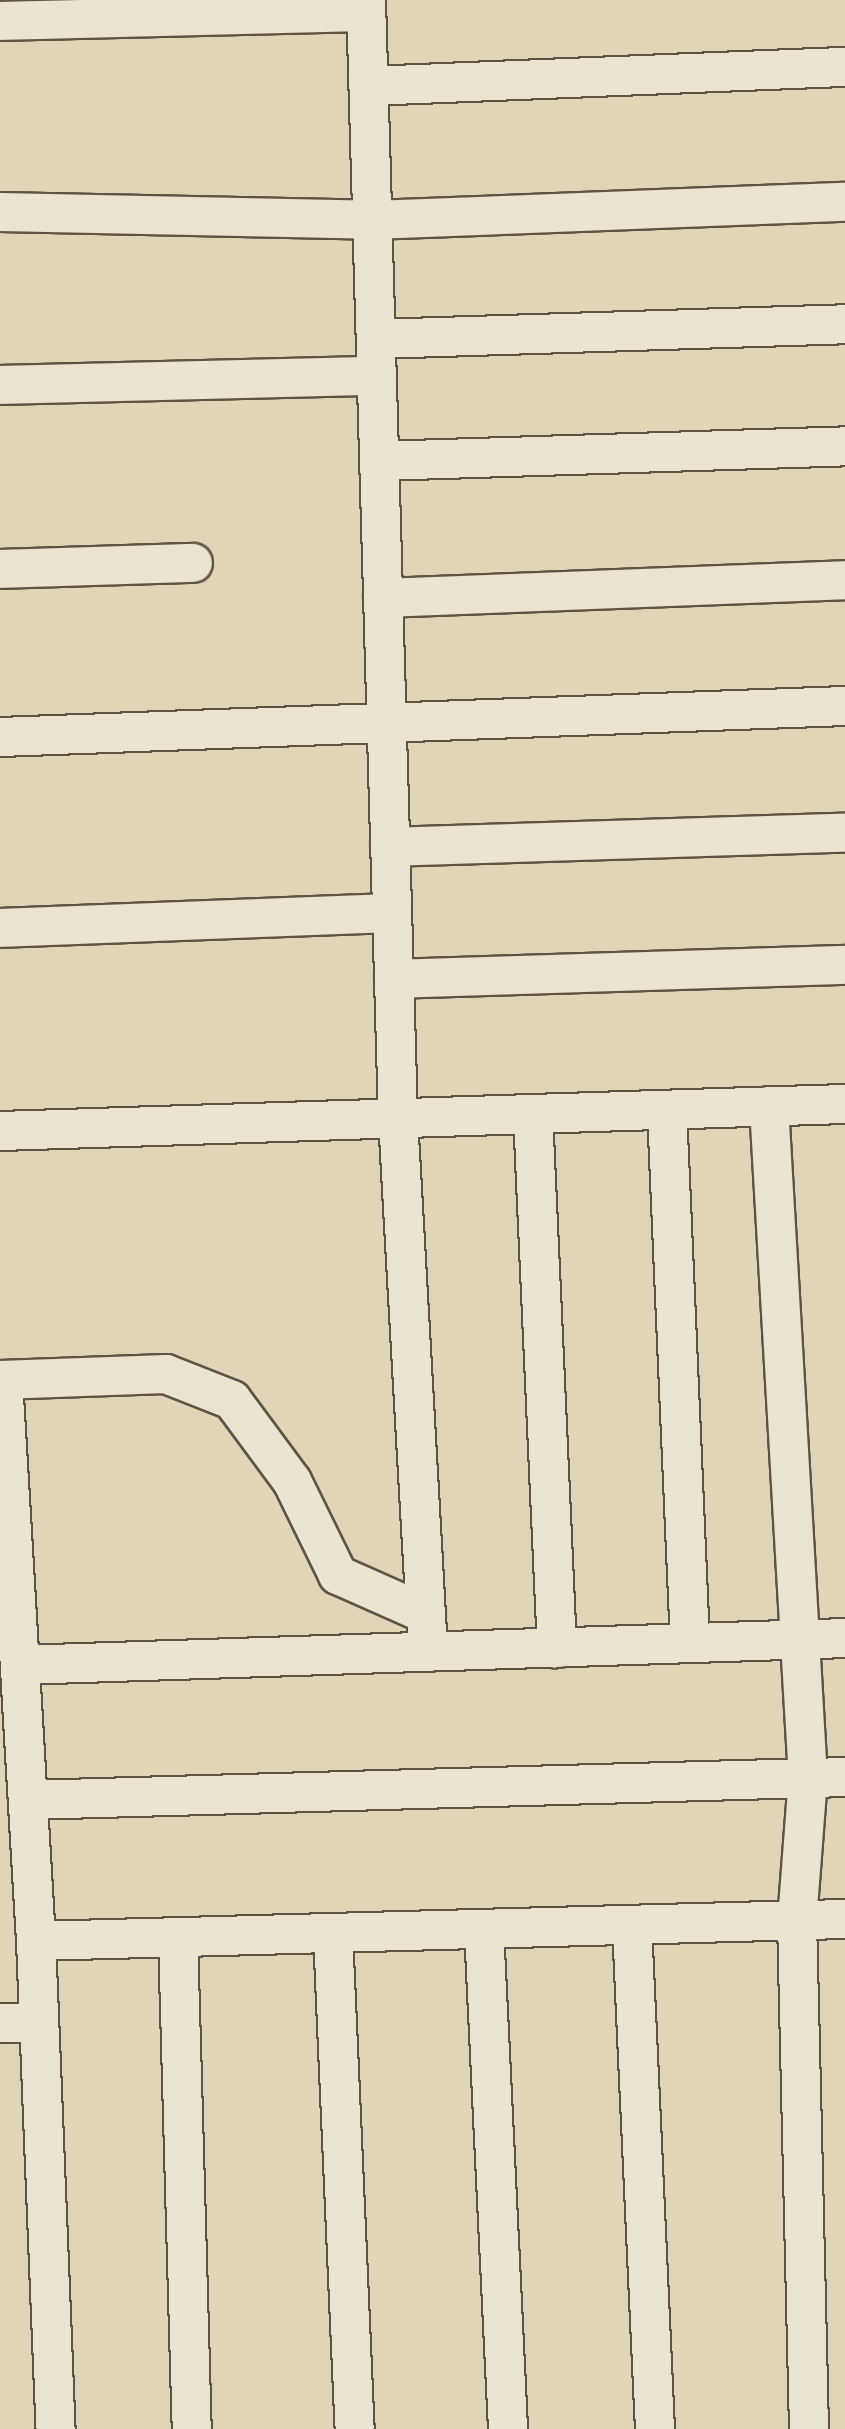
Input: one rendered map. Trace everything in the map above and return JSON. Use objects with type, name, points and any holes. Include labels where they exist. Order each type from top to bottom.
[{"type":"street","points":[[0,21],[366,6],[398,1118],[428,1652]]},
{"type":"street","points":[[369,86],[845,67]]},
{"type":"street","points":[[0,212],[372,220],[845,202]]},
{"type":"street","points":[[376,339],[845,324]]},
{"type":"street","points":[[0,385],[377,376]]},
{"type":"street","points":[[379,461],[845,446]]},
{"type":"street","points":[[0,569],[193,563]]},
{"type":"street","points":[[383,598],[845,580]]},
{"type":"street","points":[[0,737],[845,706]]},
{"type":"street","points":[[390,847],[845,833]]},
{"type":"street","points":[[0,928],[392,913]]},
{"type":"street","points":[[394,979],[845,965]]},
{"type":"street","points":[[0,1131],[845,1104]]},
{"type":"street","points":[[769,1107],[800,1640],[827,1777],[797,1920],[809,2429]]},
{"type":"street","points":[[667,1110],[690,1643]]},
{"type":"street","points":[[533,1114],[557,1648]]},
{"type":"street","points":[[56,2429],[36,1941],[2,1380],[166,1374],[232,1399],[292,1481],[338,1574],[426,1614]]},
{"type":"street","points":[[20,1665],[845,1638]]},
{"type":"street","points":[[28,1800],[827,1777]]},
{"type":"street","points":[[36,1941],[845,1919]]},
{"type":"street","points":[[632,1924],[654,2429]]},
{"type":"street","points":[[484,1929],[508,2429]]},
{"type":"street","points":[[333,1933],[355,2429]]},
{"type":"street","points":[[178,1937],[192,2429]]},
{"type":"street","points":[[0,2023],[39,2022]]}]
